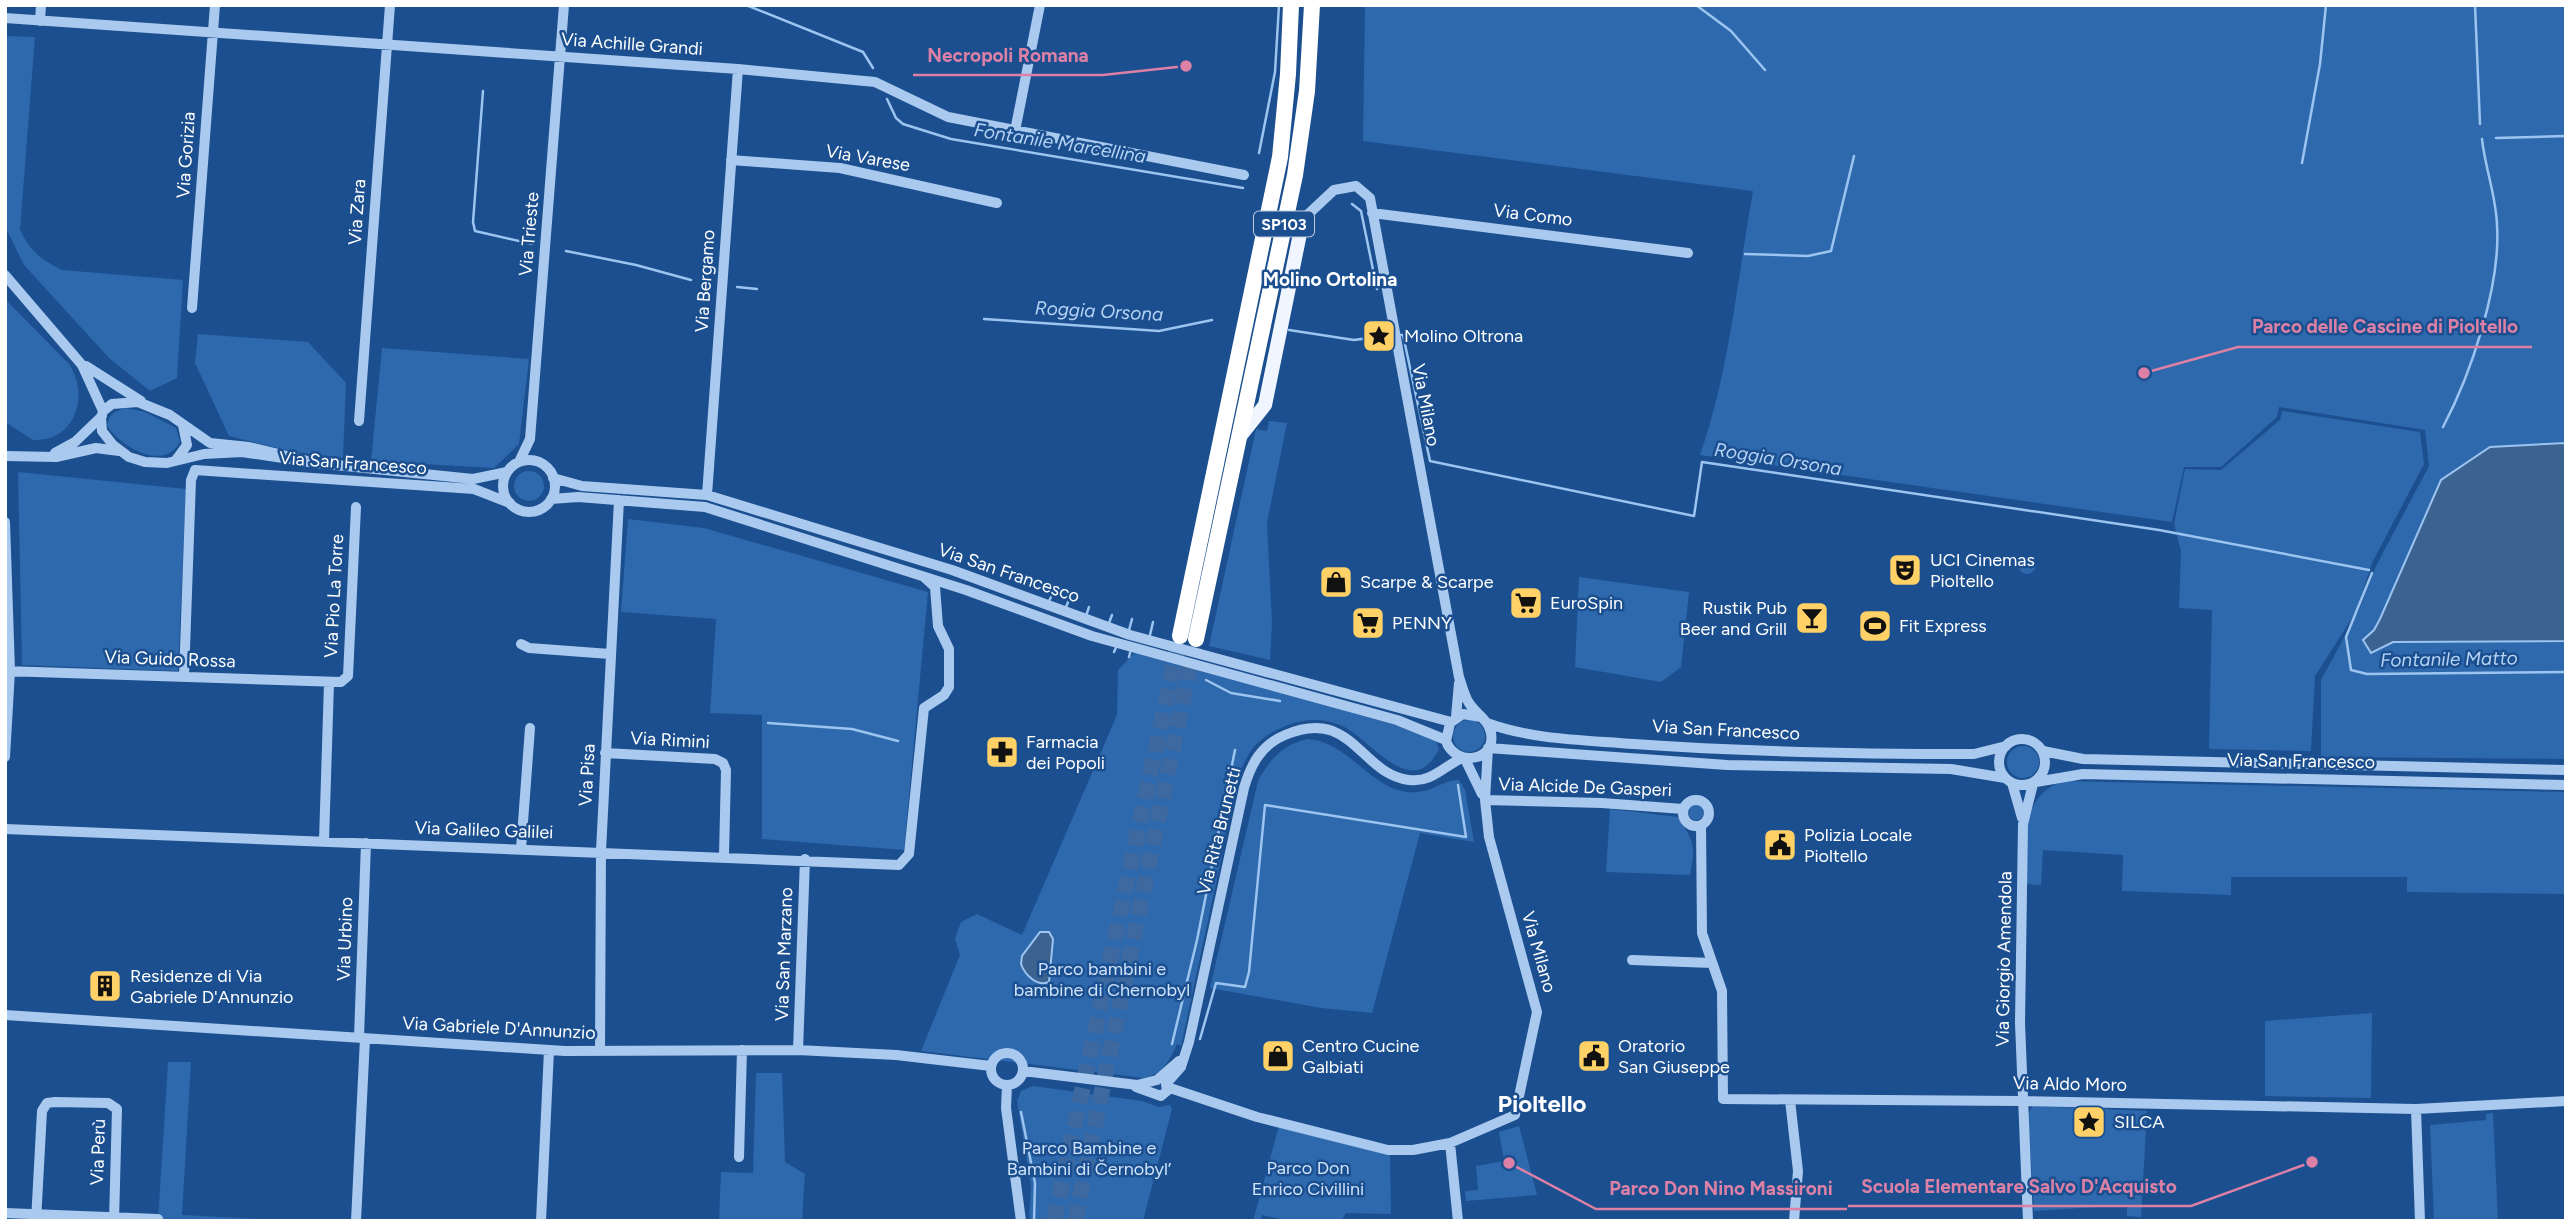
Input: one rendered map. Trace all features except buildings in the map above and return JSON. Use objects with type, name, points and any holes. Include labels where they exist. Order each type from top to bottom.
[{"type":"highway","name":"SP103","points":[[1233,387],[1275,128],[1284,5]]},
{"type":"highway","name":"SP103","points":[[1291,5],[1288,82],[1280,156],[1209,497],[1188,637],[1238,439],[1299,150],[1309,75],[1312,5]]},
{"type":"main road","points":[[1238,439],[1265,405],[1303,219]]},
{"type":"street","points":[[40,21],[41,5]]},
{"type":"street","name":"Via Gorizia","points":[[192,308],[215,5]]},
{"type":"street","name":"Via Zara","points":[[359,421],[390,5]]},
{"type":"street","name":"Via Trieste","points":[[519,462],[530,439],[564,5]]},
{"type":"street","points":[[1015,131],[1040,5]]},
{"type":"street","name":"Via Achille Grandi","points":[[5,18],[738,69],[875,82],[948,117],[1244,175]]},
{"type":"street","name":"Via Bergamo","points":[[707,495],[738,69]]},
{"type":"street","name":"Via Varese","points":[[731,160],[841,168],[997,203]]},
{"type":"street","name":"Via Milano","points":[[1303,219],[1331,192],[1344,187],[1360,188],[1370,198],[1459,677],[1467,700],[1484,720]]},
{"type":"street","name":"Via Como","points":[[1372,213],[1688,253]]},
{"type":"street","points":[[5,275],[79,360],[92,382],[102,413],[102,431],[119,451]]},
{"type":"street","points":[[5,456],[42,457],[91,448],[119,451],[145,462],[174,462],[183,452],[187,441],[181,423],[79,360]]},
{"type":"street","points":[[42,457],[75,442],[102,413],[122,402],[149,405]]},
{"type":"street","name":"Via San Francesco","points":[[181,423],[200,438],[216,444],[249,447],[316,463]]},
{"type":"street","name":"Via San Francesco","points":[[174,462],[204,454],[242,452],[316,463],[472,479],[507,472]]},
{"type":"street","points":[[519,462],[540,462],[553,478],[551,499],[543,508],[531,512],[520,510],[507,498],[507,472],[519,462]]},
{"type":"street","name":"Via San Francesco","points":[[184,677],[193,472],[203,469],[474,489],[507,498]]},
{"type":"street","name":"Via San Francesco","points":[[553,478],[590,487],[707,495],[952,570],[1130,635],[1453,719]]},
{"type":"street","name":"Via San Francesco","points":[[472,479],[507,498]]},
{"type":"street","name":"Via San Francesco","points":[[551,499],[573,496],[705,508],[966,590],[1092,636],[1387,717],[1447,743]]},
{"type":"street","name":"Via Pisa","points":[[600,1051],[601,852],[619,500]]},
{"type":"street","name":"Via Pio La Torre","points":[[324,841],[329,683],[341,682],[348,676],[356,508]]},
{"type":"street","points":[[5,522],[8,671],[5,757]]},
{"type":"street","points":[[924,577],[935,587],[938,612]]},
{"type":"street","points":[[938,612],[951,591],[966,590]]},
{"type":"street","name":"Via Galileo Galilei","points":[[5,829],[901,864],[909,854],[924,708],[944,695],[949,687],[949,649],[938,626],[938,612]]},
{"type":"street","points":[[521,644],[529,648],[610,654]]},
{"type":"street","name":"Via Guido Rossa","points":[[8,671],[329,683]]},
{"type":"street","name":"Via Milano","points":[[1453,719],[1459,677]]},
{"type":"street","points":[[1471,713],[1484,720],[1491,735],[1488,748],[1479,757],[1463,759],[1433,777],[1419,780],[1439,767],[1453,719],[1471,713]]},
{"type":"street","name":"Via San Francesco","points":[[1484,720],[1508,730],[1585,740],[1724,750],[1975,754],[2006,746]]},
{"type":"street","points":[[521,849],[530,728]]},
{"type":"street","name":"Via Rita Brunetti","points":[[1160,1087],[1181,1067],[1185,1055],[1244,788],[1252,766],[1262,751],[1288,733],[1322,729],[1345,737],[1393,775],[1419,780]]},
{"type":"street","points":[[2026,739],[2043,751],[2045,768],[2034,783],[2022,786],[2008,781],[1999,764],[2006,746],[2016,740],[2026,739]]},
{"type":"street","points":[[1447,743],[1463,759]]},
{"type":"street","name":"Via San Francesco","points":[[1488,748],[1727,765],[1951,769],[2008,781]]},
{"type":"street","name":"Via Milano","points":[[1488,748],[1485,800],[1489,837],[1536,1008],[1536,1028],[1515,1115]]},
{"type":"street","name":"Via San Francesco","points":[[2043,751],[2083,759],[2566,770]]},
{"type":"street","name":"Via Rimini","points":[[605,754],[715,759],[723,763],[726,770],[724,856]]},
{"type":"street","name":"Via Milano","points":[[1463,759],[1485,800]]},
{"type":"street","name":"Via San Francesco","points":[[2034,783],[2083,774],[2566,785]]},
{"type":"street","name":"Via Giorgio Amendola","points":[[2008,781],[2023,824]]},
{"type":"street","name":"Via Giorgio Amendola","points":[[2028,1221],[2021,1101],[2023,824],[2034,783]]},
{"type":"street","name":"Via Alcide De Gasperi","points":[[1485,800],[1602,803],[1683,809],[1692,800],[1704,802],[1709,815],[1701,825],[1702,929],[1722,996],[1723,1099]]},
{"type":"street","name":"Via Alcide De Gasperi","points":[[1683,809],[1686,821],[1701,825]]},
{"type":"street","name":"Via Urbino","points":[[356,1221],[366,843]]},
{"type":"street","name":"Via San Marzano","points":[[798,1050],[805,859]]},
{"type":"street","points":[[1632,960],[1712,963]]},
{"type":"street","name":"Via Gabriele D'Annunzio","points":[[5,1016],[549,1050],[798,1050],[895,1055],[991,1066],[997,1057],[1007,1053],[1020,1061],[1023,1071],[1130,1086],[1160,1087],[1257,1117],[1388,1150],[1413,1150],[1450,1143],[1515,1115]]},
{"type":"street","points":[[739,1157],[742,1049]]},
{"type":"street","points":[[541,1221],[549,1050]]},
{"type":"street","points":[[1160,1087],[1185,1055]]},
{"type":"street","points":[[991,1066],[995,1079],[1007,1085],[1016,1082],[1023,1071]]},
{"type":"street","points":[[1181,1067],[1182,1084],[1196,1097]]},
{"type":"street","points":[[1007,1085],[1006,1108],[1021,1221]]},
{"type":"street","name":"Via Aldo Moro","points":[[1723,1099],[2021,1101],[2416,1110],[2566,1101]]},
{"type":"street","points":[[1790,1100],[1798,1171],[1794,1221]]},
{"type":"street","name":"Via Perù","points":[[36,1218],[43,1107],[51,1102],[106,1103],[115,1106],[114,1219]]},
{"type":"street","points":[[2416,1110],[2420,1221]]},
{"type":"street","points":[[1450,1143],[1458,1221]]},
{"type":"street","points":[[5,1213],[36,1218],[159,1219]]},
{"type":"green space","points":[[1365,5],[2566,5],[2566,759],[2321,757],[2321,680],[2359,610],[2376,566],[2429,466],[2425,430],[2279,407],[2277,417],[2221,467],[2184,467],[2172,522],[1700,455],[1726,357],[1753,191],[1363,141]]},
{"type":"green space","points":[[5,36],[35,37],[20,229],[27,243],[42,258],[62,270],[183,280],[177,378],[150,391],[109,358],[24,265],[5,226]]},
{"type":"green space","points":[[5,299],[69,364],[75,377],[78,403],[75,415],[59,433],[47,439],[33,440],[5,422]]},
{"type":"green space","points":[[198,334],[308,342],[346,383],[343,458],[294,452],[229,436],[195,363]]},
{"type":"green space","points":[[382,348],[529,359],[519,444],[494,468],[371,461]]},
{"type":"green space","points":[[126,408],[145,412],[176,428],[180,442],[173,451],[154,456],[122,442],[107,426],[113,414]]},
{"type":"green space","points":[[2282,411],[2420,432],[2424,464],[2372,563],[2356,612],[2315,676],[2311,751],[2209,749],[2212,610],[2179,608],[2181,551],[2174,524],[2185,469],[2221,470],[2280,420]]},
{"type":"green space","points":[[1269,421],[1287,423],[1267,523],[1272,624],[1270,660],[1209,646],[1256,429],[1267,431]]},
{"type":"green space","points":[[529,471],[540,475],[544,486],[540,497],[529,501],[518,497],[514,486],[518,475]]},
{"type":"green space","points":[[18,472],[186,489],[178,671],[22,665]]},
{"type":"green space","points":[[628,519],[704,528],[928,592],[904,850],[762,839],[762,715],[710,713],[716,619],[621,612]]},
{"type":"green space","points":[[2027,556],[2033,559],[2036,565],[2033,571],[2027,574],[2021,571],[2018,565],[2021,559]]},
{"type":"green space","points":[[1579,577],[1689,592],[1681,667],[1661,682],[1575,667]]},
{"type":"green space","name":"Parco bambini e bambine di Chernobyl","points":[[1136,651],[1401,724],[1435,739],[1439,749],[1428,764],[1416,770],[1404,769],[1340,725],[1314,720],[1278,729],[1253,748],[1240,772],[1232,800],[1181,1046],[1177,1044],[1168,1061],[1156,1074],[1144,1078],[921,1051],[960,955],[955,939],[961,922],[977,914],[1022,935],[1117,715],[1118,670]]},
{"type":"green space","points":[[1469,720],[1480,725],[1485,736],[1480,747],[1469,752],[1458,747],[1453,736],[1458,725]]},
{"type":"green space","points":[[1308,739],[1324,742],[1338,749],[1375,778],[1402,791],[1423,791],[1454,780],[1459,780],[1465,790],[1474,842],[1420,833],[1372,1013],[1321,1008],[1210,988],[1258,781],[1278,754],[1299,741]]},
{"type":"green space","points":[[2023,746],[2034,751],[2039,762],[2034,773],[2023,778],[2012,773],[2007,762],[2012,751]]},
{"type":"green space","points":[[2064,781],[2566,792],[2566,894],[2407,892],[2407,877],[2231,877],[2231,895],[2122,891],[2123,855],[2043,850],[2041,885],[2025,884],[2026,838],[2032,809],[2039,797],[2049,788]]},
{"type":"green space","points":[[1693,804],[1699,804],[1704,812],[1702,818],[1693,820],[1688,815],[1688,809]]},
{"type":"green space","points":[[1610,809],[1678,817],[1692,844],[1690,875],[1606,872]]},
{"type":"green space","points":[[2372,1013],[2371,1098],[2265,1096],[2265,1021]]},
{"type":"green space","points":[[168,1062],[191,1062],[182,1215],[297,1221],[158,1221]]},
{"type":"green space","points":[[756,1073],[782,1073],[785,1162],[805,1174],[802,1221],[719,1221],[721,1172],[753,1173]]},
{"type":"green space","name":"Parco Bambine e Bambini di Černobyl’","points":[[1033,1086],[1142,1101],[1159,1107],[1170,1105],[1172,1109],[1143,1221],[1029,1221],[1031,1186],[1017,1101],[1021,1091]]},
{"type":"green space","points":[[2032,1106],[2147,1111],[2141,1217],[2127,1216],[2127,1205],[2034,1211],[2028,1115]]},
{"type":"green space","points":[[2493,1113],[2498,1221],[2434,1221],[2430,1125],[2486,1120],[2486,1114]]},
{"type":"green space","name":"Parco Don Enrico Civillini","points":[[1279,1126],[1390,1155],[1391,1214],[1346,1213],[1341,1221],[1289,1221],[1262,1215],[1260,1221],[1253,1221]]},
{"type":"green space","points":[[1519,1126],[1537,1195],[1466,1201],[1465,1191],[1478,1190],[1476,1166],[1504,1161],[1499,1132]]},
{"type":"shaded area","points":[[2566,443],[2566,641],[2393,642],[2371,653],[2363,640],[2374,630],[2380,619],[2441,480],[2490,447]]},
{"type":"shaded area","points":[[1040,932],[1049,932],[1053,939],[1049,982],[1045,983],[1032,979],[1021,964],[1022,956]]},
{"type":"waterway","name":"Fontanile Marcellina","points":[[746,5],[863,52],[873,68]]},
{"type":"waterway","points":[[1259,153],[1275,72],[1279,5]]},
{"type":"waterway","points":[[1696,5],[1731,31],[1765,70]]},
{"type":"waterway","points":[[2302,163],[2320,64],[2326,5]]},
{"type":"waterway","name":"Roggia Orsona","points":[[2475,5],[2480,124]]},
{"type":"waterway","name":"Roggia Orsona","points":[[483,91],[473,222],[475,231],[532,244]]},
{"type":"waterway","name":"Fontanile Marcellina","points":[[887,99],[896,118],[903,124],[951,139],[1243,188]]},
{"type":"waterway","points":[[2496,138],[2566,136]]},
{"type":"waterway","name":"Roggia Orsona","points":[[2443,427],[2473,356],[2494,274],[2497,225],[2482,139]]},
{"type":"waterway","name":"Fontanile Marcellina","points":[[1745,254],[1808,256],[1831,251],[1854,156]]},
{"type":"waterway","name":"Fontanile Marcellina","points":[[1352,204],[1361,211],[1377,289]]},
{"type":"waterway","name":"Roggia Orsona","points":[[566,251],[636,265],[691,280]]},
{"type":"waterway","name":"Roggia Orsona","points":[[737,287],[757,289]]},
{"type":"waterway","name":"Roggia Orsona","points":[[984,319],[1159,331],[1212,320]]},
{"type":"waterway","name":"Roggia Orsona","points":[[1289,330],[1354,340],[1391,335]]},
{"type":"waterway","name":"Roggia Orsona","points":[[1397,335],[1403,335],[1430,461],[1694,516],[1702,462],[2159,530],[2369,570]]},
{"type":"waterway","name":"Fontanile Matto","points":[[2372,573],[2346,637],[2351,670],[2367,674],[2566,672]]},
{"type":"waterway","points":[[1049,601],[1052,595]]},
{"type":"waterway","points":[[1066,607],[1069,600]]},
{"type":"waterway","points":[[1086,616],[1089,607]]},
{"type":"waterway","points":[[1109,623],[1112,615]]},
{"type":"waterway","points":[[1129,630],[1132,619]]},
{"type":"waterway","points":[[1150,635],[1153,622]]},
{"type":"waterway","points":[[1114,652],[1117,645]]},
{"type":"waterway","points":[[1129,657],[1131,649]]},
{"type":"waterway","points":[[1206,680],[1231,693],[1280,701]]},
{"type":"waterway","points":[[768,723],[852,729],[898,741]]},
{"type":"waterway","points":[[1172,1044],[1197,940],[1235,750]]},
{"type":"waterway","points":[[1200,1039],[1216,983],[1245,987],[1249,972],[1265,805],[1466,837],[1458,785]]},
{"type":"waterway","points":[[1021,1112],[1035,1183],[1034,1221]]},
{"type":"tunnel","points":[[1054,1221],[1178,645]]},
{"type":"tunnel","points":[[1075,1221],[1194,647]]},
{"type":"place","name":"Necropoli Romana","points":[[1186,66]]},
{"type":"place","name":"Molino Oltrona","points":[[1379,336]]},
{"type":"place","name":"Parco delle Cascine di Pioltello","points":[[2144,373]]},
{"type":"place","name":"UCI Cinemas Pioltello","points":[[1905,570]]},
{"type":"place","name":"Scarpe & Scarpe","points":[[1336,582]]},
{"type":"place","name":"EuroSpin","points":[[1526,603]]},
{"type":"place","name":"Rustik Pub Beer and Grill","points":[[1812,618]]},
{"type":"place","name":"PENNY","points":[[1368,623]]},
{"type":"place","name":"Fit Express","points":[[1875,626]]},
{"type":"place","name":"Farmacia dei Popoli","points":[[1002,752]]},
{"type":"place","name":"Polizia Locale Pioltello","points":[[1780,845]]},
{"type":"place","name":"Residenze di Via Gabriele D'Annunzio","points":[[105,986]]},
{"type":"place","name":"Centro Cucine Galbiati","points":[[1278,1056]]},
{"type":"place","name":"Oratorio San Giuseppe","points":[[1594,1056]]},
{"type":"place","name":"SILCA","points":[[2089,1122]]},
{"type":"place","name":"Scuola Elementare Salvo D'Acquisto","points":[[2312,1162]]},
{"type":"place","name":"Parco Don Nino Massironi","points":[[1509,1163]]},
{"type":"district","name":"Molino Ortolina","points":[[1330,279]]},
{"type":"district","name":"Pioltello","points":[[1542,1103]]}]
